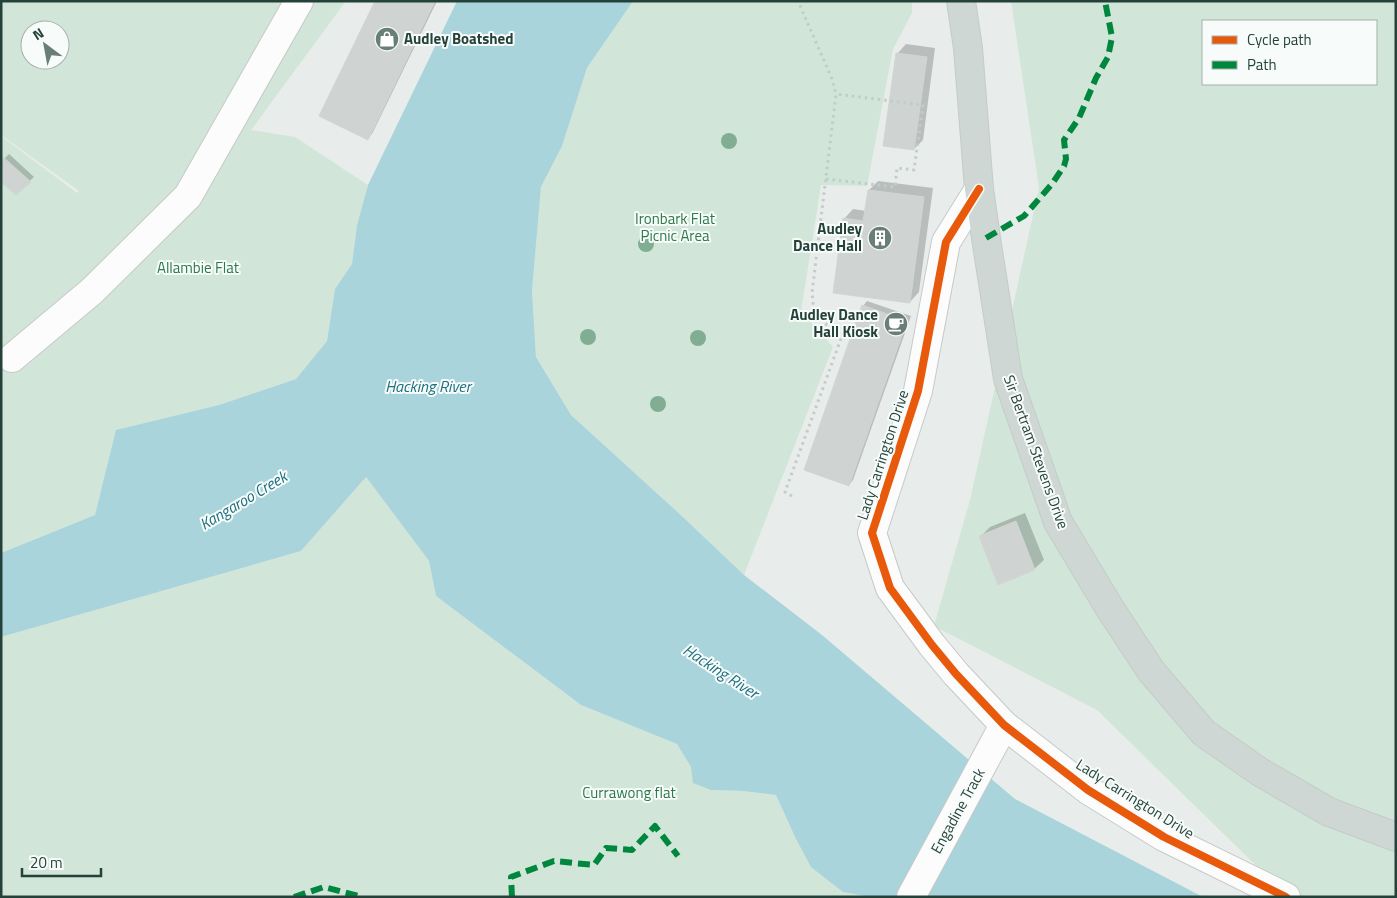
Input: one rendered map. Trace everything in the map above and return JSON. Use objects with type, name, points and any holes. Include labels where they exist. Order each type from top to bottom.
[{"type":"main road","name":"Sir Bertram Stevens Drive","points":[[961,1],[968,48],[986,238],[1008,379],[1058,522],[1114,615],[1151,671],[1204,733],[1260,772],[1329,812],[1396,837]]},
{"type":"lane","points":[[12,358],[92,291],[188,196],[299,1]]},
{"type":"lane","name":"Lady Carrington Drive","points":[[980,189],[946,242],[918,391],[872,533],[890,588],[956,674],[1004,725],[1088,790],[1164,837],[1286,897]]},
{"type":"lane","name":"Engadine Track","points":[[911,897],[1004,725]]},
{"type":"path","points":[[792,496],[785,492],[843,333],[827,325],[814,312],[812,293],[836,94],[832,79],[798,1]]},
{"type":"path","points":[[826,179],[895,187],[897,168],[914,170],[923,105],[836,94]]},
{"type":"green space","name":"Allambie Flat","points":[[1,1],[346,1],[251,130],[295,137],[368,185],[357,225],[352,264],[335,290],[327,341],[296,379],[219,405],[117,430],[95,515],[1,553],[1,136],[77,193],[79,191],[1,135]]},
{"type":"green space","name":"Ironbark Flat Picnic Area","points":[[633,1],[912,1],[912,13],[893,49],[867,186],[821,185],[801,312],[833,347],[744,575],[571,415],[536,357],[532,291],[541,187],[562,146],[587,68]]},
{"type":"green space","points":[[1011,1],[1396,1],[1396,897],[1288,897],[1097,710],[934,626],[970,500],[1039,188]]},
{"type":"green space","name":"Currawong flat","points":[[366,477],[429,561],[436,596],[581,705],[677,744],[691,767],[711,790],[776,795],[795,837],[843,892],[870,897],[1,897],[1,637],[301,551]]},
{"type":"water","name":"Hacking River","points":[[457,1],[633,1],[587,68],[562,146],[541,187],[532,291],[536,357],[571,415],[744,575],[822,635],[1015,799],[1203,897],[870,897],[843,892],[811,867],[776,795],[711,790],[693,783],[691,767],[677,744],[581,705],[436,596],[429,561],[366,477],[301,551],[1,637],[1,553],[95,515],[116,430],[219,405],[296,379],[327,341],[335,289],[352,264],[357,225],[368,185]]},
{"type":"building","name":"Audley Boatshed","points":[[375,1],[435,1],[368,140],[319,116]]},
{"type":"building","points":[[896,53],[927,57],[914,150],[883,146]]},
{"type":"building","points":[[3,157],[31,182],[16,195],[1,182],[1,160]]},
{"type":"building","name":"Audley Dance Hall","points":[[868,190],[924,197],[910,303],[833,293],[843,218],[863,221]]},
{"type":"building","points":[[862,305],[907,321],[849,486],[804,470]]},
{"type":"building","points":[[1016,521],[1035,570],[998,585],[979,536]]},
{"type":"marked path","points":[[986,238],[1024,216],[1052,184],[1064,166],[1066,159],[1064,140],[1079,118],[1096,78],[1108,57],[1112,37],[1105,1]]},
{"type":"marked path","points":[[512,897],[511,877],[554,861],[594,865],[606,848],[632,850],[655,826],[678,856]]},
{"type":"marked path","points":[[294,897],[324,887],[363,897]]},
{"type":"cycle path","points":[[979,189],[946,242],[918,391],[872,533],[890,588],[956,674],[1004,725],[1088,790],[1164,837],[1286,897]]},
{"type":"place","name":"Audley Boatshed","points":[[387,39]]},
{"type":"place","name":"Audley Dance Hall","points":[[880,238]]},
{"type":"place","name":"Audley Dance Hall Kiosk","points":[[896,324]]},
{"type":"water label","name":"Kangaroo Creek","points":[[243,500]]}]
